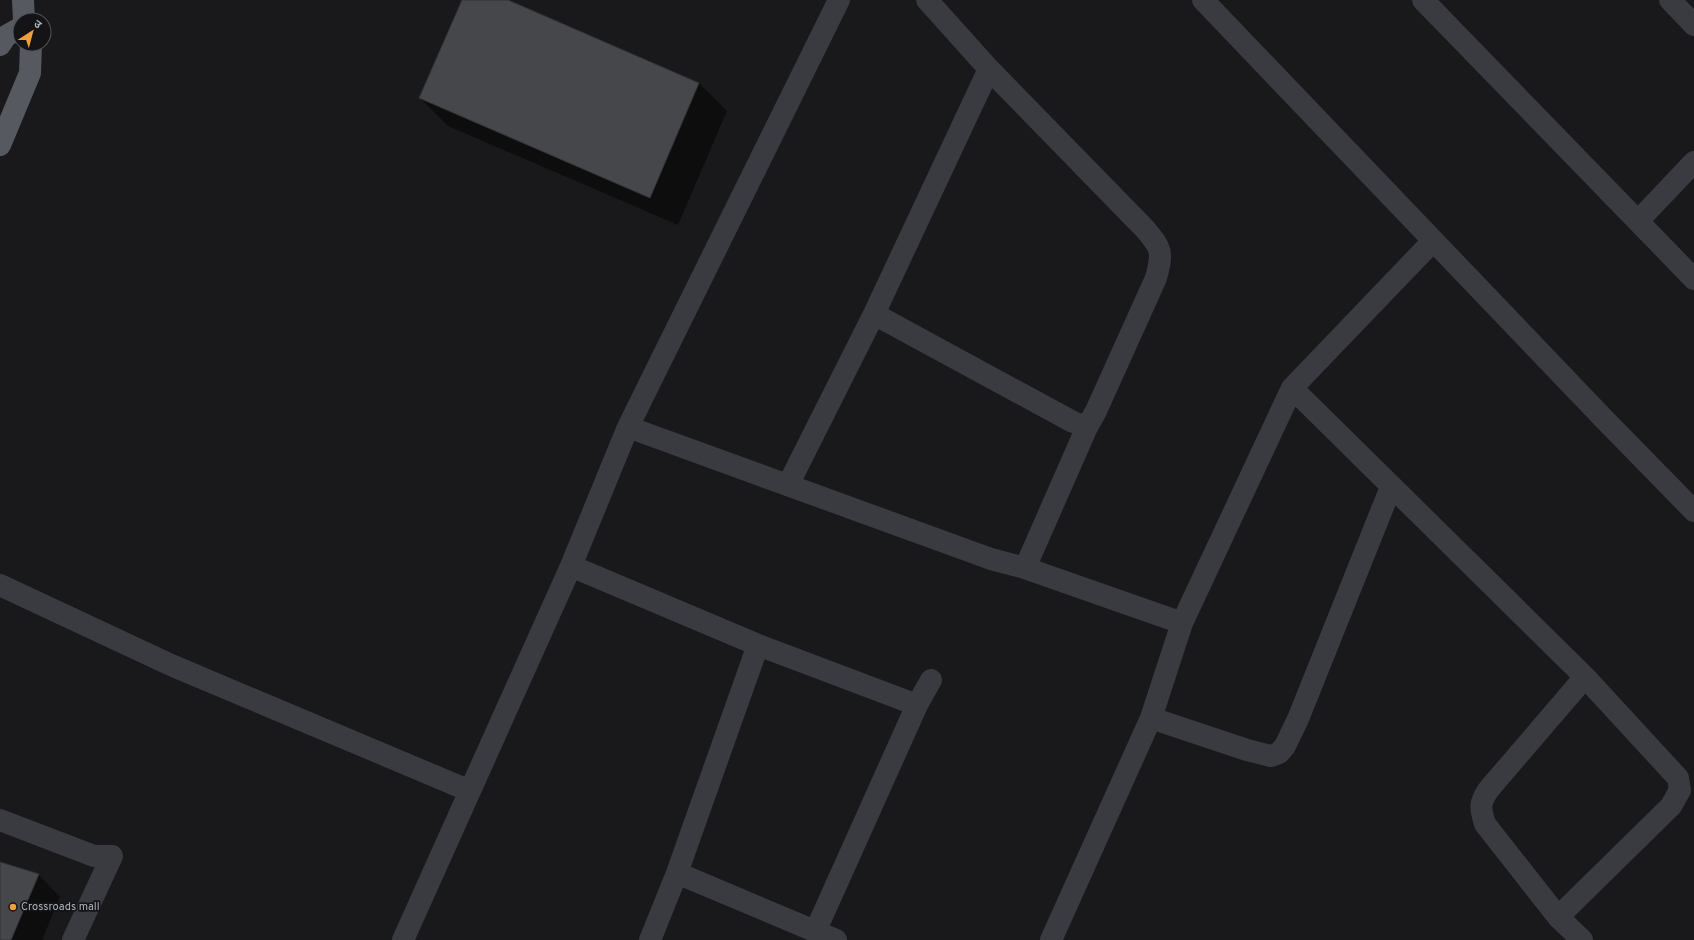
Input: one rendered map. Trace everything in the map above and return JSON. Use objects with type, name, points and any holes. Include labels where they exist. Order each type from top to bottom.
[{"type":"main road","points":[[23,0],[24,12]]},
{"type":"main road","points":[[0,45],[6,36],[12,33]]},
{"type":"main road","points":[[0,145],[30,73],[31,52]]},
{"type":"street","points":[[403,940],[570,566],[628,427],[840,0]]},
{"type":"street","points":[[927,0],[989,69],[1159,245],[1161,261],[1156,278],[1096,411],[1087,427],[1026,568]]},
{"type":"street","points":[[1202,0],[1694,511]]},
{"type":"street","points":[[1423,0],[1694,279]]},
{"type":"street","points":[[1670,0],[1694,25]]},
{"type":"street","points":[[788,485],[874,314],[989,69]]},
{"type":"street","points":[[1638,221],[1694,162]]},
{"type":"street","points":[[1051,940],[1152,718],[1182,623],[1292,388],[1433,241]]},
{"type":"street","points":[[874,314],[1073,422],[1087,427]]},
{"type":"street","points":[[1292,388],[1585,677],[1678,778],[1680,790],[1671,806],[1558,917]]},
{"type":"street","points":[[628,427],[992,559],[1026,568],[1182,623]]},
{"type":"street","points":[[1152,718],[1247,750],[1271,756],[1279,753],[1285,746],[1298,719],[1391,487]]},
{"type":"street","points":[[570,566],[758,645],[917,705]]},
{"type":"street","points":[[0,585],[171,665],[470,791]]},
{"type":"street","points":[[650,940],[677,873],[758,645]]},
{"type":"street","points":[[1575,938],[1485,824],[1480,810],[1482,798],[1489,789],[1585,677]]},
{"type":"street","points":[[815,932],[917,705],[931,680]]},
{"type":"street","points":[[0,820],[94,856],[112,856],[73,940]]},
{"type":"street","points":[[677,873],[836,940]]},
{"type":"building","points":[[462,0],[508,0],[699,83],[650,198],[419,98]]},
{"type":"building","name":"Crossroads mall","points":[[0,862],[39,874],[11,940],[0,940]]},
{"type":"place","name":"Crossroads mall","points":[[13,907]]}]
